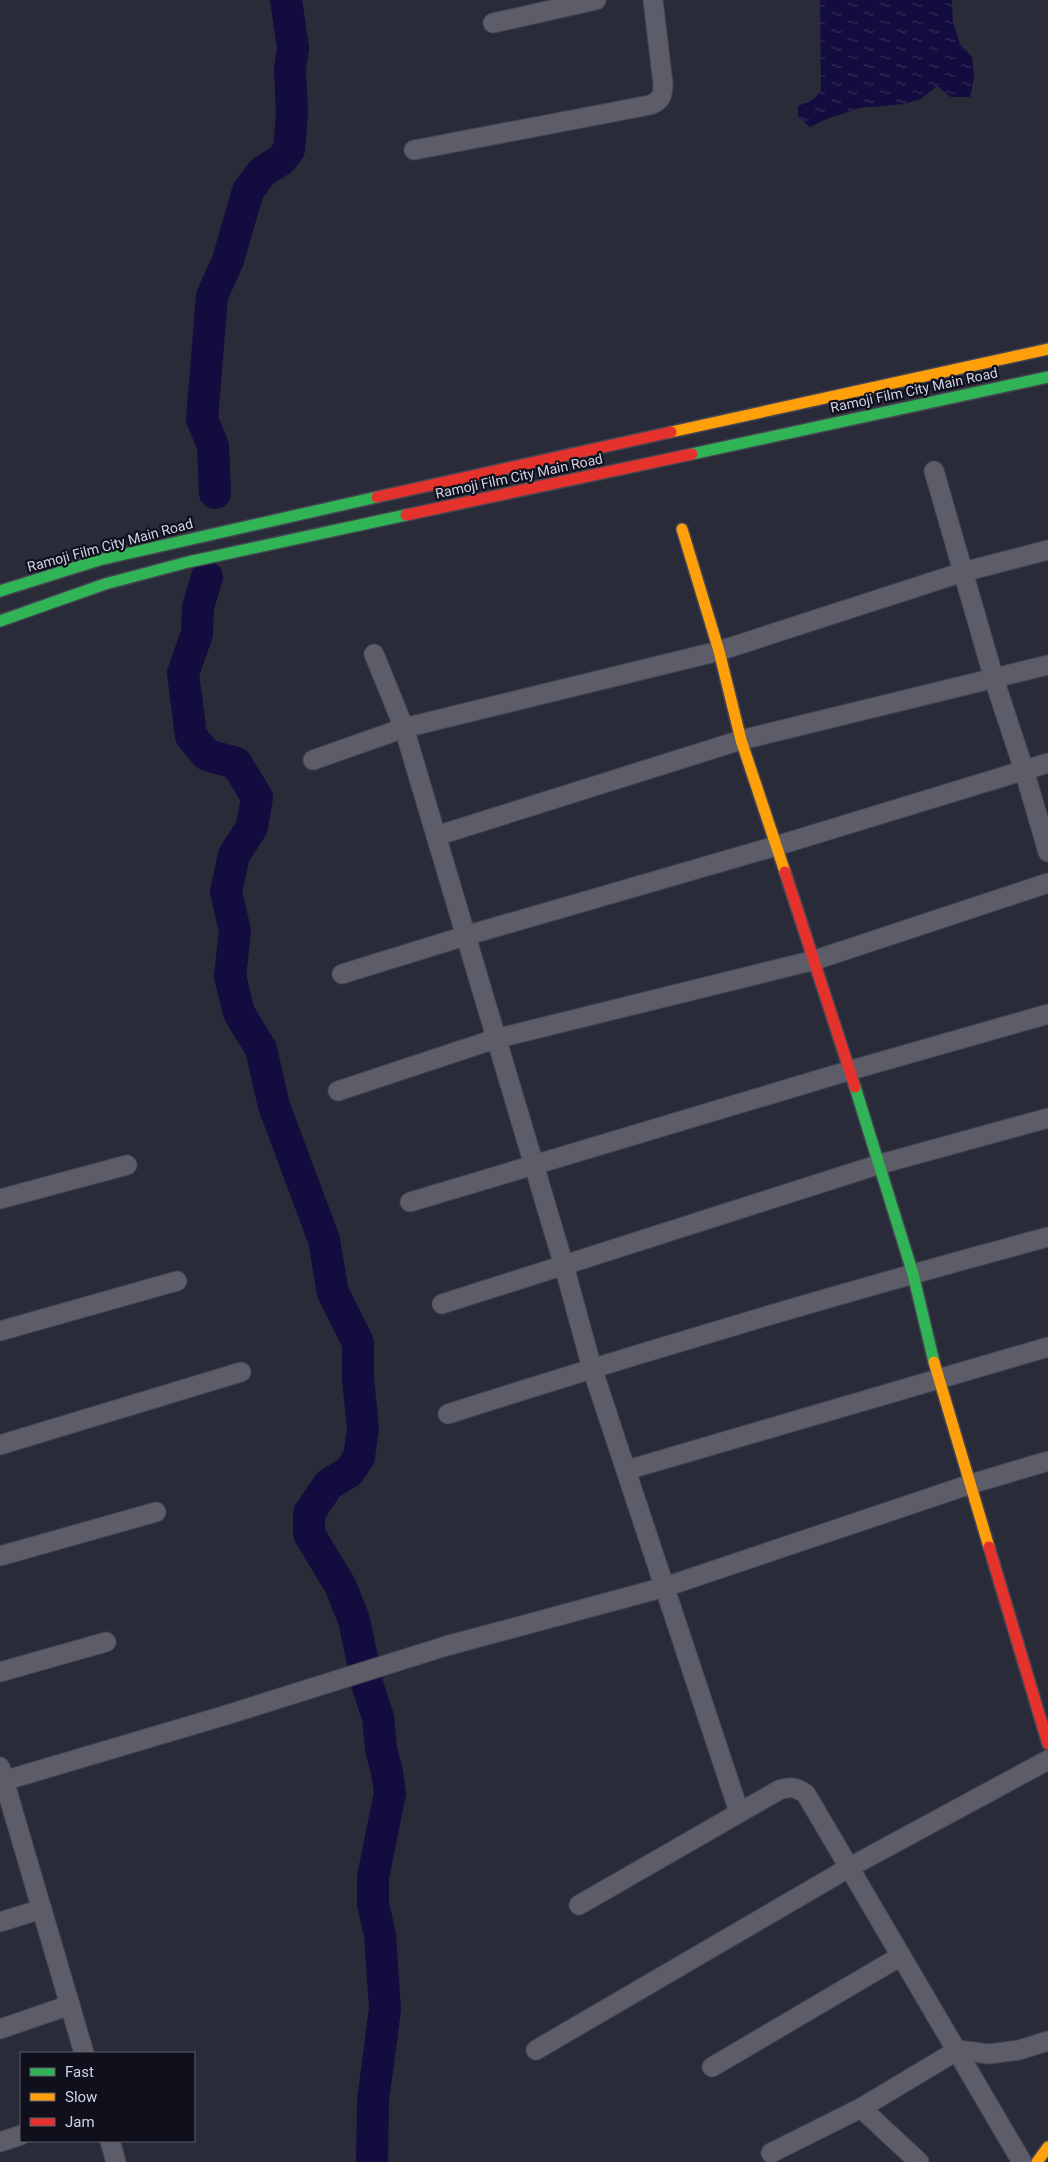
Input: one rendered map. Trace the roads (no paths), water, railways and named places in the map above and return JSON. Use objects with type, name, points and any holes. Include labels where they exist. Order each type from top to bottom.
[{"type":"street","points":[[493,23],[596,0]]},
{"type":"street","points":[[414,150],[654,104],[663,94],[663,84],[653,0]]},
{"type":"street","name":"Ramoji Film City Main Road","points":[[0,591],[99,560],[1048,349]]},
{"type":"street","name":"Ramoji Film City Main Road","points":[[0,621],[105,584],[188,562],[1048,376]]},
{"type":"street","points":[[934,471],[994,679],[1024,770],[1048,852]]},
{"type":"street","points":[[682,529],[720,651],[741,740],[815,960],[877,1165],[913,1274],[938,1378],[1048,1744]]},
{"type":"street","points":[[313,760],[404,728],[720,651],[962,572],[1048,550]]},
{"type":"street","points":[[374,654],[404,728],[532,1165],[564,1266],[592,1368],[739,1812]]},
{"type":"street","points":[[436,836],[741,740],[1048,665]]},
{"type":"street","points":[[342,974],[776,846],[1048,763]]},
{"type":"street","points":[[338,1091],[495,1039],[815,960],[1048,883]]},
{"type":"street","points":[[410,1202],[848,1071],[1048,1014]]},
{"type":"street","points":[[442,1304],[877,1165],[1048,1118]]},
{"type":"street","points":[[0,1199],[127,1165]]},
{"type":"street","points":[[448,1414],[592,1368],[913,1274],[1048,1237]]},
{"type":"street","points":[[0,1331],[177,1281]]},
{"type":"street","points":[[627,1470],[1048,1347]]},
{"type":"street","points":[[0,1445],[241,1372]]},
{"type":"street","points":[[84,2052],[1,1777],[294,1694],[446,1646],[665,1587],[971,1484],[1048,1461]]},
{"type":"street","points":[[0,1556],[156,1512]]},
{"type":"street","points":[[0,1672],[106,1642]]},
{"type":"street","points":[[536,2050],[850,1867],[1048,1760]]},
{"type":"street","points":[[579,1905],[779,1790],[789,1787],[798,1788],[806,1794],[850,1867],[1022,2162]]},
{"type":"street","points":[[0,1922],[42,1909]]},
{"type":"street","points":[[712,2067],[901,1956]]},
{"type":"street","points":[[0,2029],[70,2005]]},
{"type":"street","points":[[772,2153],[861,2108],[958,2050],[989,2054],[1020,2050],[1048,2041]]},
{"type":"street","points":[[861,2108],[919,2162]]},
{"type":"street","points":[[0,2142],[20,2135]]},
{"type":"street","points":[[110,2142],[116,2162]]},
{"type":"street","points":[[1037,2162],[1048,2147]]},
{"type":"water","points":[[820,0],[952,0],[953,22],[960,44],[972,57],[974,78],[970,97],[951,97],[937,86],[921,99],[904,104],[859,108],[810,127],[798,116],[798,106],[814,99],[821,91]]},
{"type":"waterway","points":[[215,493],[213,446],[202,419],[212,296],[228,260],[248,191],[262,172],[281,160],[289,150],[292,113],[290,69],[293,48],[286,0]]},
{"type":"waterway","points":[[207,577],[198,607],[197,634],[183,673],[191,736],[207,755],[236,763],[257,797],[252,827],[234,855],[226,892],[235,931],[230,976],[239,1013],[261,1049],[274,1106],[324,1240],[333,1293],[358,1343],[358,1379],[363,1428],[359,1457],[349,1472],[329,1484],[309,1513],[309,1534],[340,1585],[354,1620],[368,1687],[378,1717],[381,1749],[390,1793],[373,1877],[373,1904],[380,1935],[385,2009],[373,2101],[372,2162]]}]
